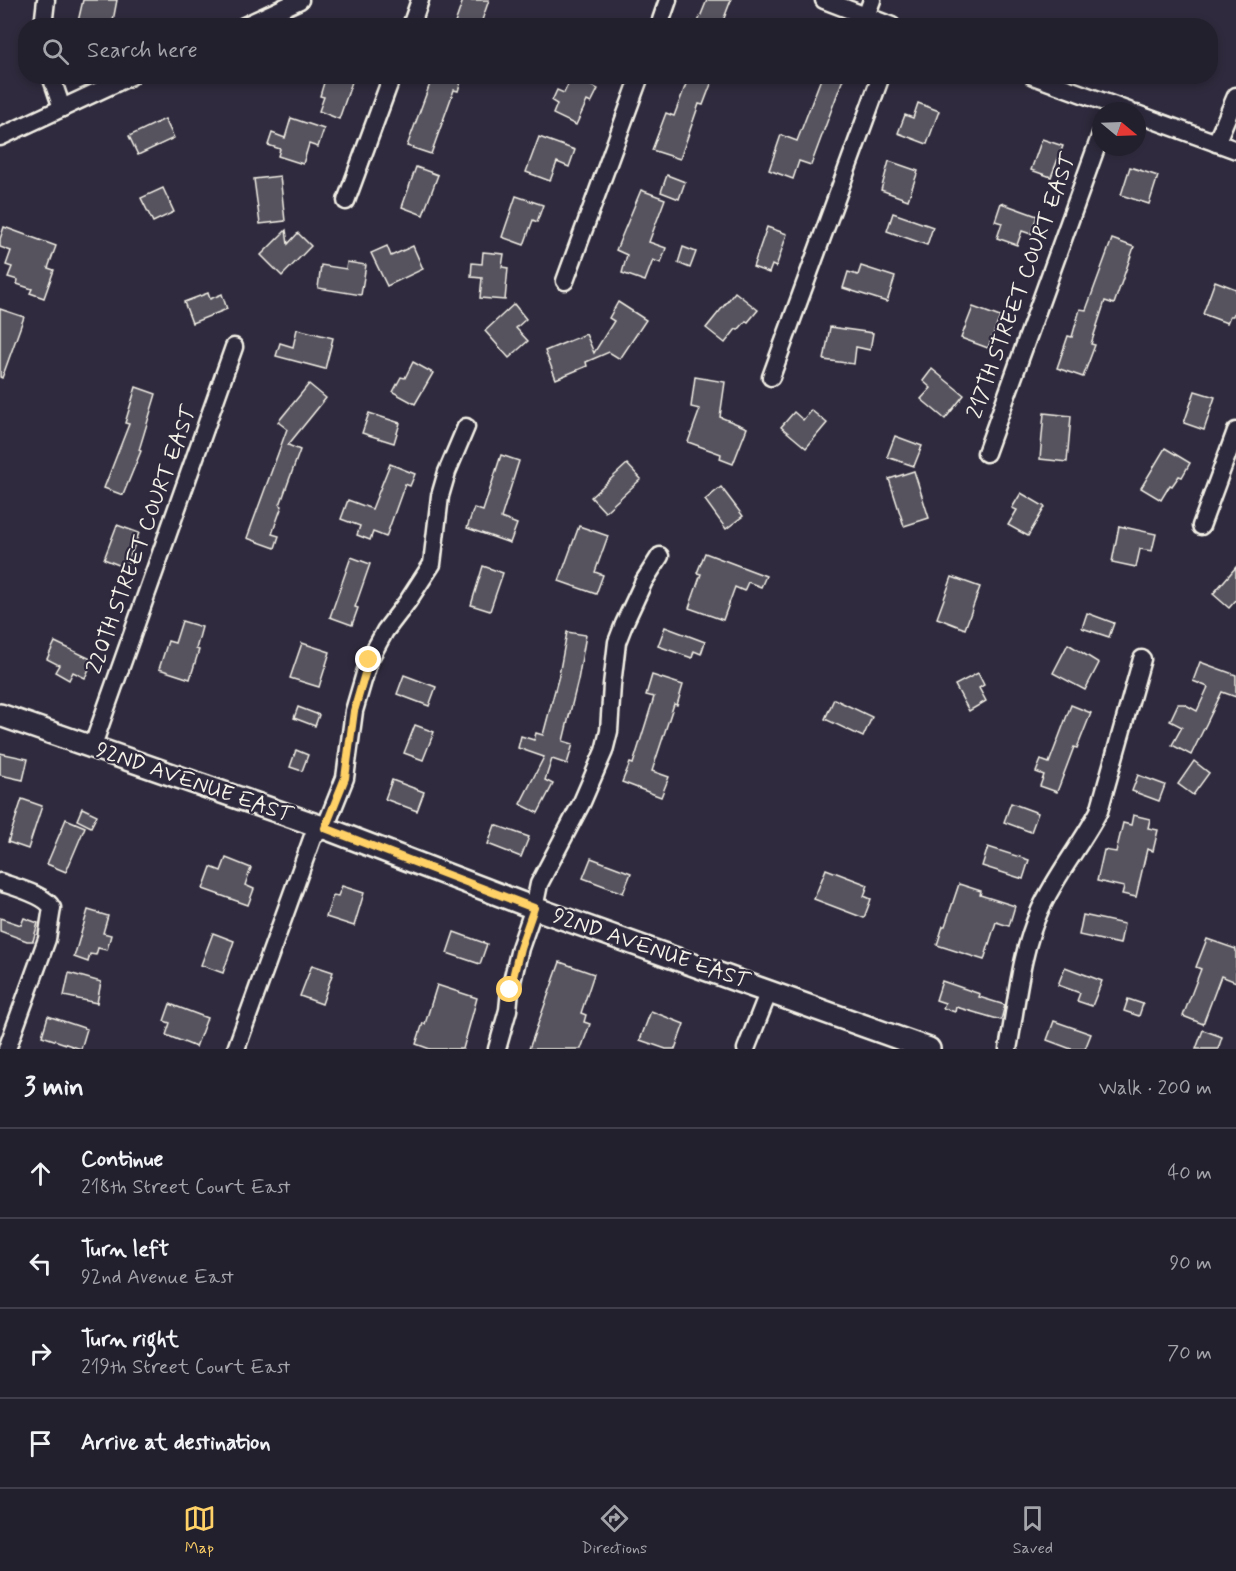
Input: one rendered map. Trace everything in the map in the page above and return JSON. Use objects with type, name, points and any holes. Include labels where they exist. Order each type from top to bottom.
[{"type":"street","points":[[44,18],[46,0]]},
{"type":"street","points":[[261,18],[300,0]]},
{"type":"street","points":[[414,18],[420,0]]},
{"type":"street","points":[[662,18],[668,0]]},
{"type":"street","points":[[824,0],[869,8],[882,18]]},
{"type":"street","points":[[54,84],[62,108]]},
{"type":"street","points":[[0,138],[114,84]]},
{"type":"street","points":[[346,201],[389,84]]},
{"type":"street","points":[[565,281],[637,84]]},
{"type":"street","points":[[771,377],[878,84]]},
{"type":"street","points":[[1052,84],[1096,102]]},
{"type":"street","points":[[1216,143],[1236,96]]},
{"type":"street","points":[[1146,117],[1236,150]]},
{"type":"street","name":"217TH STREET COURT EAST","points":[[986,453],[1093,156]]},
{"type":"street","name":"220TH STREET COURT EAST","points":[[92,748],[234,347]]},
{"type":"street","points":[[236,1049],[314,836],[325,828],[345,778],[354,711],[364,672],[384,631],[408,601],[432,564],[440,496],[466,426]]},
{"type":"street","points":[[1201,526],[1236,432]]},
{"type":"street","points":[[497,1049],[508,1010],[510,990],[520,948],[534,908],[539,884],[582,802],[604,751],[609,731],[617,642],[644,581],[660,556]]},
{"type":"street","points":[[1008,1049],[1021,969],[1031,932],[1053,884],[1099,811],[1142,659]]},
{"type":"street","name":"92ND AVENUE EAST","points":[[0,715],[325,828],[534,908],[928,1049]]},
{"type":"street","points":[[0,882],[41,898],[51,904],[52,908],[47,939],[7,1049]]},
{"type":"street","points":[[746,1049],[769,991]]},
{"type":"building","points":[[83,0],[117,0],[114,18],[79,18]]},
{"type":"building","points":[[463,0],[489,0],[483,18],[457,18]]},
{"type":"building","points":[[707,0],[731,0],[724,18],[700,18]]},
{"type":"building","points":[[324,84],[351,84],[339,119],[319,111],[324,97],[320,96]]},
{"type":"building","points":[[430,84],[460,84],[458,91],[454,90],[431,154],[407,146]]},
{"type":"building","points":[[568,84],[588,84],[598,89],[591,103],[587,101],[576,125],[553,114],[557,104],[552,101],[557,90],[564,93]]},
{"type":"building","points":[[686,84],[711,84],[703,105],[699,104],[680,159],[652,150],[666,113],[674,116]]},
{"type":"building","points":[[819,84],[841,84],[811,165],[799,161],[793,179],[769,170],[781,135],[797,141]]},
{"type":"building","points":[[918,103],[939,111],[927,144],[898,133],[905,115],[913,118]]},
{"type":"building","points":[[291,118],[324,129],[318,147],[309,144],[303,164],[278,156],[280,149],[268,145],[272,133],[285,138]]},
{"type":"building","points":[[165,119],[174,138],[138,155],[129,136]]},
{"type":"building","points":[[539,137],[575,150],[569,167],[557,162],[550,181],[526,172]]},
{"type":"building","points":[[1042,139],[1063,146],[1051,177],[1031,170]]},
{"type":"building","points":[[889,161],[918,171],[908,200],[881,190]]},
{"type":"building","points":[[416,167],[438,175],[423,215],[402,207]]},
{"type":"building","points":[[1130,167],[1158,176],[1149,204],[1121,195]]},
{"type":"building","points":[[667,175],[685,182],[679,199],[661,192]]},
{"type":"building","points":[[280,176],[285,221],[260,224],[254,179]]},
{"type":"building","points":[[163,188],[174,212],[153,222],[141,198]]},
{"type":"building","points":[[641,190],[665,199],[649,242],[666,248],[661,263],[653,260],[645,281],[622,273],[627,255],[616,250]]},
{"type":"building","points":[[516,196],[543,205],[537,222],[533,220],[524,245],[502,237]]},
{"type":"building","points":[[1001,203],[1037,216],[1031,234],[1022,231],[1017,245],[997,238],[1002,223],[995,221]]},
{"type":"building","points":[[893,213],[933,227],[927,245],[887,231]]},
{"type":"building","points":[[4,227],[56,246],[48,268],[54,270],[44,298],[30,293],[32,289],[17,284],[18,280],[8,277],[12,267],[6,265],[11,251],[0,247]]},
{"type":"building","points":[[767,227],[787,234],[776,267],[772,265],[769,273],[753,267]]},
{"type":"building","points":[[286,230],[288,244],[298,233],[311,246],[282,276],[261,255]]},
{"type":"building","points":[[1112,239],[1134,247],[1114,304],[1105,301],[1091,344],[1095,345],[1083,377],[1057,368],[1068,336],[1072,337],[1080,309],[1086,310]]},
{"type":"building","points":[[387,246],[391,256],[413,246],[423,269],[387,286],[371,253]]},
{"type":"building","points":[[683,247],[696,252],[690,268],[678,263]]},
{"type":"building","points":[[483,252],[504,254],[502,267],[508,268],[505,300],[480,298],[482,278],[471,277],[472,263],[482,264]]},
{"type":"building","points":[[347,262],[366,265],[361,295],[318,288],[321,265],[346,269]]},
{"type":"building","points":[[861,266],[895,277],[887,302],[843,288],[848,272],[858,275]]},
{"type":"building","points":[[1215,281],[1236,289],[1236,307],[1227,323],[1203,314]]},
{"type":"building","points":[[735,292],[758,310],[748,322],[746,321],[738,330],[736,329],[725,343],[706,328]]},
{"type":"building","points":[[208,293],[210,299],[222,294],[227,309],[192,323],[184,302]]},
{"type":"building","points":[[618,302],[646,320],[620,359],[609,352],[586,362],[587,366],[556,379],[545,351],[586,334],[594,353],[614,321],[609,318]]},
{"type":"building","points":[[514,304],[526,319],[516,328],[528,341],[509,358],[485,331]]},
{"type":"building","points":[[973,307],[1000,317],[988,348],[961,338]]},
{"type":"building","points":[[0,309],[24,317],[2,378],[0,377]]},
{"type":"building","points":[[830,327],[873,333],[870,350],[856,347],[854,364],[824,360]]},
{"type":"building","points":[[297,329],[333,338],[325,369],[276,356],[280,343],[293,347]]},
{"type":"building","points":[[413,362],[433,373],[415,404],[393,392],[401,377],[405,378]]},
{"type":"building","points":[[932,369],[964,395],[945,419],[921,399],[931,388],[923,381]]},
{"type":"building","points":[[695,377],[725,382],[720,417],[747,428],[733,464],[720,459],[721,454],[688,442],[700,409],[691,407]]},
{"type":"building","points":[[309,384],[326,398],[288,445],[300,450],[272,534],[279,536],[275,548],[247,538],[287,429],[278,422]]},
{"type":"building","points":[[136,387],[156,394],[139,450],[141,451],[123,495],[104,488],[129,424],[125,423]]},
{"type":"building","points":[[1195,391],[1215,397],[1204,430],[1184,423]]},
{"type":"building","points":[[811,410],[827,423],[806,448],[781,427],[794,412],[803,420]]},
{"type":"building","points":[[369,413],[400,423],[394,443],[362,433]]},
{"type":"building","points":[[1044,413],[1071,416],[1067,462],[1040,459]]},
{"type":"building","points":[[895,436],[922,446],[914,466],[887,457]]},
{"type":"building","points":[[1165,448],[1190,463],[1182,477],[1179,476],[1172,486],[1170,485],[1161,500],[1141,488]]},
{"type":"building","points":[[501,455],[519,461],[501,518],[517,524],[510,543],[467,528],[474,508],[483,511]]},
{"type":"building","points":[[390,464],[415,474],[410,486],[405,484],[386,537],[373,532],[370,540],[357,535],[360,526],[341,519],[348,500],[372,509]]},
{"type":"building","points":[[627,464],[641,479],[605,512],[591,497]]},
{"type":"building","points":[[914,471],[929,518],[904,526],[889,479]]},
{"type":"building","points":[[721,487],[743,516],[726,529],[705,500]]},
{"type":"building","points":[[1021,493],[1045,507],[1028,536],[1008,525],[1017,510],[1012,508]]},
{"type":"building","points":[[117,525],[139,533],[126,568],[104,559]]},
{"type":"building","points":[[579,526],[608,536],[595,572],[603,575],[596,594],[559,581]]},
{"type":"building","points":[[1119,526],[1156,534],[1152,551],[1140,549],[1136,567],[1112,562]]},
{"type":"building","points":[[705,553],[766,576],[761,587],[748,582],[744,591],[735,587],[723,620],[689,608],[701,574],[697,573]]},
{"type":"building","points":[[351,557],[370,564],[355,607],[358,608],[352,625],[330,617]]},
{"type":"building","points":[[483,566],[503,573],[490,611],[471,605]]},
{"type":"building","points":[[1236,567],[1236,600],[1229,608],[1213,594]]},
{"type":"building","points":[[952,577],[980,587],[965,629],[937,618]]},
{"type":"building","points":[[1087,613],[1114,623],[1109,637],[1082,628]]},
{"type":"building","points":[[182,621],[202,627],[196,649],[199,650],[190,679],[159,669],[168,641],[175,643]]},
{"type":"building","points":[[665,627],[705,642],[701,654],[694,651],[692,658],[658,646]]},
{"type":"building","points":[[567,632],[586,635],[563,741],[573,744],[567,764],[552,759],[545,780],[553,784],[538,813],[520,804],[544,757],[518,748],[521,736],[534,740],[536,733],[543,735],[559,675]]},
{"type":"building","points":[[55,642],[93,660],[85,678],[73,672],[69,680],[55,672],[59,665],[47,659]]},
{"type":"building","points":[[302,643],[330,652],[319,687],[290,678]]},
{"type":"building","points":[[1068,644],[1099,663],[1085,690],[1053,673]]},
{"type":"building","points":[[1200,662],[1236,675],[1236,697],[1222,692],[1191,755],[1172,745],[1182,727],[1170,721],[1178,704],[1184,704],[1197,711],[1208,687],[1193,681]]},
{"type":"building","points":[[978,673],[984,685],[979,688],[986,701],[969,711],[955,685]]},
{"type":"building","points":[[404,675],[436,687],[429,706],[397,694]]},
{"type":"building","points":[[652,675],[683,685],[677,705],[674,704],[652,771],[669,777],[661,797],[622,782],[630,763],[633,764],[654,697],[646,695]]},
{"type":"building","points":[[834,699],[872,717],[863,737],[825,719]]},
{"type":"building","points":[[1071,705],[1091,713],[1077,748],[1074,747],[1057,792],[1040,786],[1044,775],[1036,772],[1041,760],[1049,763]]},
{"type":"building","points":[[298,707],[319,715],[315,726],[294,718]]},
{"type":"building","points":[[415,725],[434,732],[423,760],[404,753]]},
{"type":"building","points":[[296,750],[308,755],[302,771],[290,767]]},
{"type":"building","points":[[0,753],[28,759],[23,780],[0,775]]},
{"type":"building","points":[[1194,761],[1209,773],[1193,795],[1178,784]]},
{"type":"building","points":[[1138,775],[1165,785],[1159,801],[1132,791]]},
{"type":"building","points":[[392,780],[424,792],[417,811],[385,799]]},
{"type":"building","points":[[22,799],[42,806],[28,849],[8,842]]},
{"type":"building","points":[[1011,803],[1038,813],[1031,832],[1004,822]]},
{"type":"building","points":[[82,808],[97,815],[91,827],[77,820]]},
{"type":"building","points":[[1133,815],[1150,819],[1148,828],[1158,830],[1153,851],[1147,849],[1136,897],[1122,894],[1124,887],[1097,881],[1104,850],[1116,852],[1123,823],[1131,825]]},
{"type":"building","points":[[66,819],[85,827],[66,872],[47,864]]},
{"type":"building","points":[[495,825],[529,837],[521,857],[488,844]]},
{"type":"building","points":[[988,847],[1029,860],[1023,879],[982,866]]},
{"type":"building","points":[[226,858],[251,868],[245,885],[254,889],[248,905],[203,889],[211,867],[221,871]]},
{"type":"building","points":[[591,858],[631,873],[623,893],[583,878]]},
{"type":"building","points":[[826,869],[868,885],[864,896],[871,899],[864,918],[814,899]]},
{"type":"building","points":[[959,884],[981,891],[980,895],[1015,906],[1009,926],[996,922],[984,960],[937,945]]},
{"type":"building","points":[[342,886],[364,893],[354,926],[326,917],[333,895],[338,896]]},
{"type":"building","points":[[88,910],[108,916],[103,933],[111,935],[107,950],[98,948],[96,955],[90,954],[88,962],[74,957]]},
{"type":"building","points":[[1083,915],[1124,924],[1120,944],[1079,935]]},
{"type":"building","points":[[0,918],[21,925],[24,918],[38,923],[33,941],[0,931]]},
{"type":"building","points":[[454,932],[487,944],[480,964],[447,953]]},
{"type":"building","points":[[213,933],[234,941],[223,973],[201,965]]},
{"type":"building","points":[[1207,939],[1236,949],[1236,982],[1221,976],[1203,1024],[1183,1016],[1201,969],[1196,967]]},
{"type":"building","points":[[560,962],[594,974],[581,1013],[586,1015],[584,1022],[590,1024],[581,1049],[529,1049]]},
{"type":"building","points":[[312,965],[333,972],[322,1004],[300,996]]},
{"type":"building","points":[[1065,967],[1102,981],[1092,1006],[1077,1001],[1080,993],[1058,985]]},
{"type":"building","points":[[69,973],[101,982],[97,1003],[64,996]]},
{"type":"building","points":[[942,981],[1005,1005],[1001,1020],[956,1007],[955,1012],[943,1008],[945,1003],[936,1000]]},
{"type":"building","points":[[437,985],[477,998],[463,1049],[430,1049],[416,1044]]},
{"type":"building","points":[[1128,999],[1143,1004],[1139,1016],[1124,1011]]},
{"type":"building","points":[[170,1004],[207,1018],[196,1047],[166,1035],[170,1023],[164,1021]]},
{"type":"building","points":[[651,1011],[684,1024],[675,1049],[666,1049],[640,1040]]},
{"type":"building","points":[[48,1016],[87,1029],[81,1049],[42,1036]]},
{"type":"building","points":[[1054,1021],[1091,1034],[1085,1049],[1071,1049],[1047,1040]]},
{"type":"building","points":[[1203,1030],[1222,1037],[1218,1049],[1196,1049]]},
{"type":"route","points":[[369,660],[354,711],[345,778],[325,828],[534,908],[520,948],[510,990]]}]
